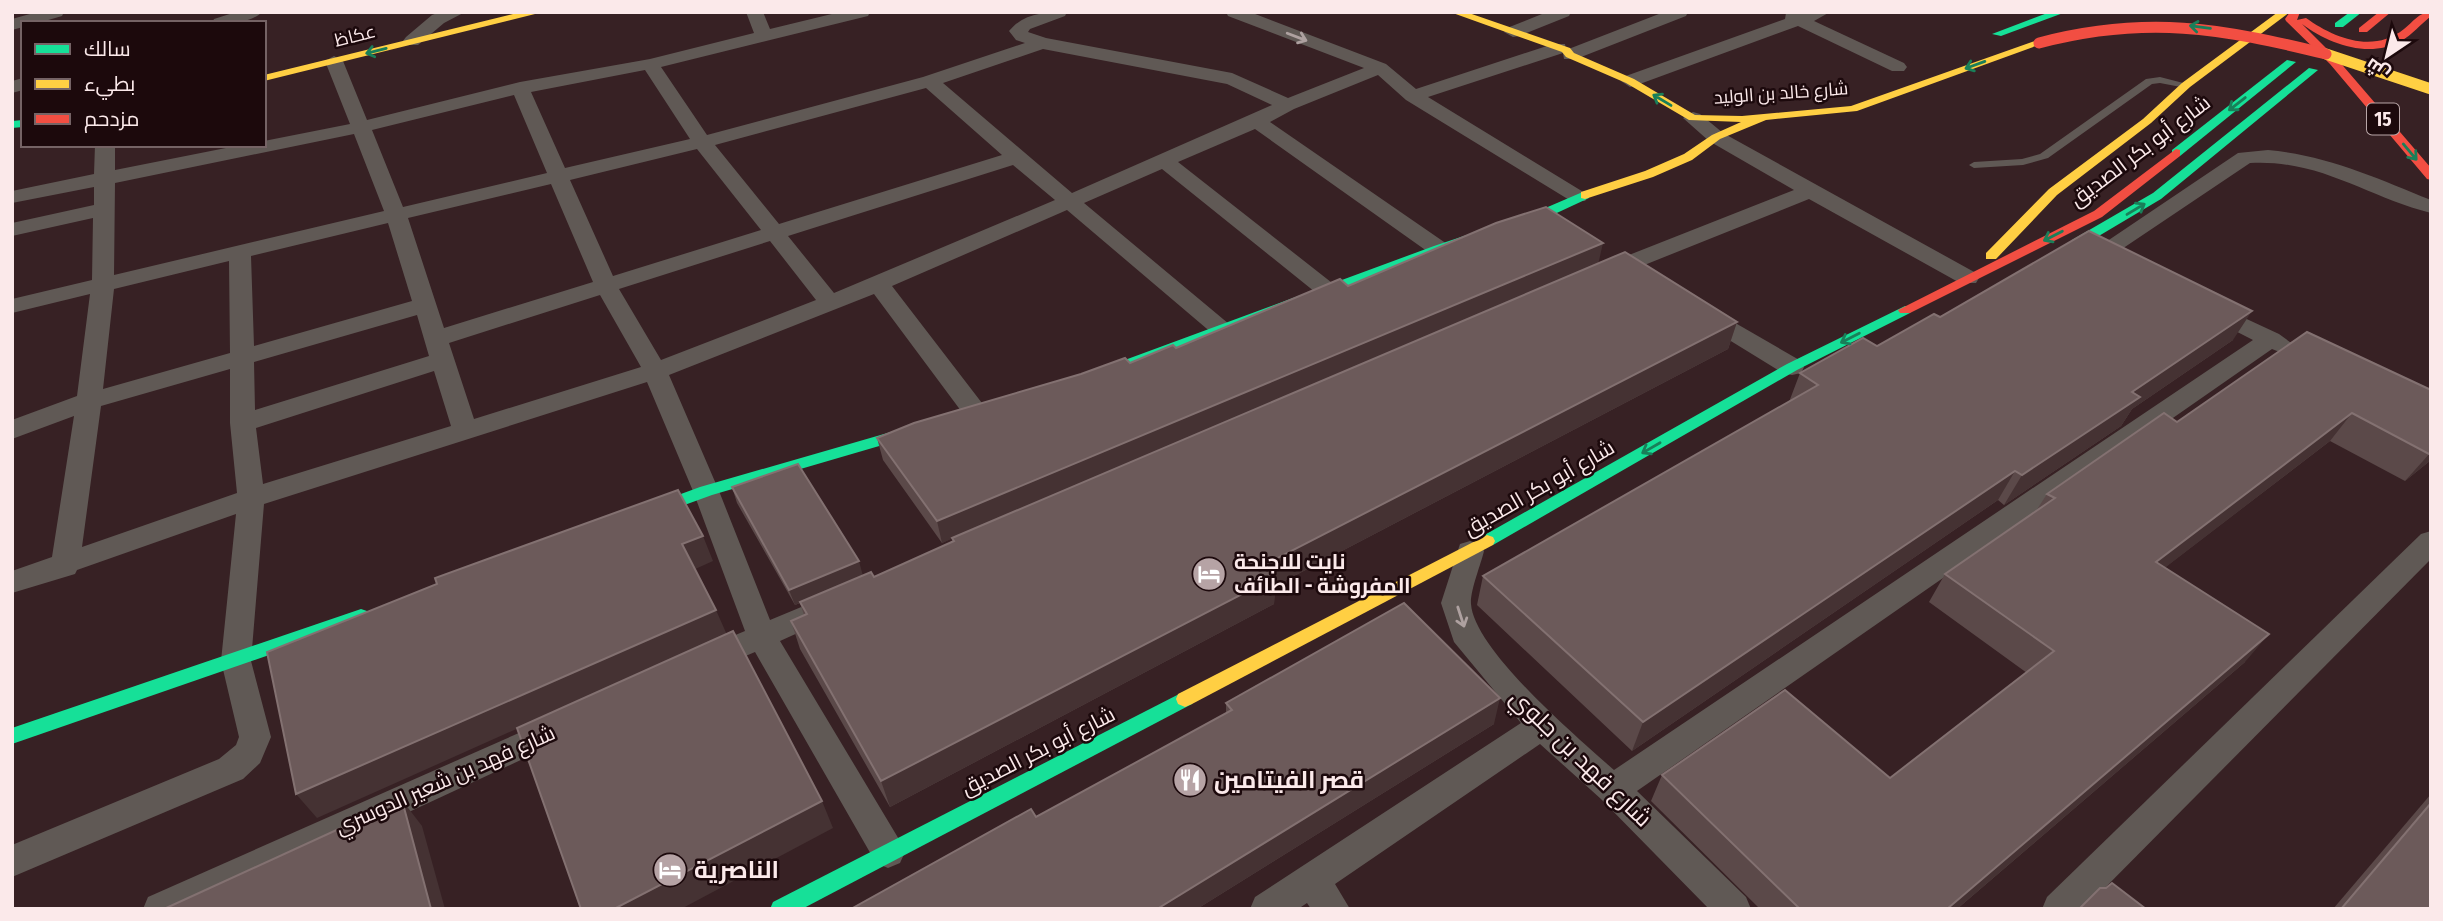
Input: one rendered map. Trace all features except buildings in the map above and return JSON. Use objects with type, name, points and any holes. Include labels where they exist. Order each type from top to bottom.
[{"type":"main road","name":"عكاظ","points":[[266,78],[538,12]]},
{"type":"main road","points":[[1986,37],[2061,12]]},
{"type":"main road","points":[[1968,278],[2053,192],[2147,121],[2186,85],[2285,12]]},
{"type":"main road","points":[[2297,12],[2303,21],[2317,31],[2367,44],[2394,40],[2429,12]]},
{"type":"main road","name":"15","points":[[2297,12],[2290,19],[2334,62],[2431,176]]},
{"type":"main road","points":[[2339,25],[2357,12]]},
{"type":"main road","points":[[2363,30],[2386,12]]},
{"type":"main road","name":"شارع خالد بن الوليد","points":[[1459,13],[1565,51],[1630,81],[1693,118],[1742,118],[1853,109],[2082,29],[2146,24],[2185,25],[2297,44],[2431,89]]},
{"type":"main road","name":"شارع أبو بكر الصديق","points":[[781,909],[1470,551],[1792,367],[2098,214],[2291,62]]},
{"type":"main road","points":[[1872,75],[1904,65]]},
{"type":"main road","points":[[2099,254],[2077,243],[2157,196],[2314,71]]},
{"type":"main road","points":[[2391,94],[2392,84],[2406,75],[2431,76]]},
{"type":"main road","points":[[1742,118],[1807,97]]},
{"type":"main road","points":[[1069,386],[1439,249],[1541,215],[1578,197],[1678,161],[1716,136],[1766,116]]},
{"type":"main road","points":[[615,524],[706,491],[970,415]]},
{"type":"main road","points":[[12,736],[236,661],[380,609]]},
{"type":"street","points":[[30,21],[56,12]]},
{"type":"street","points":[[226,21],[254,12]]},
{"type":"street","points":[[412,41],[434,16],[457,12]]},
{"type":"street","points":[[754,12],[764,35]]},
{"type":"street","points":[[266,146],[362,127],[520,88],[650,64],[862,12]]},
{"type":"street","points":[[1059,12],[1024,25],[1018,31],[1022,36],[1042,43],[1232,79],[1287,105]]},
{"type":"street","points":[[1234,12],[1380,68],[1413,96],[1578,197]]},
{"type":"street","points":[[1513,32],[1563,12]]},
{"type":"street","points":[[1413,96],[1565,51],[1680,12]]},
{"type":"street","points":[[1781,12],[1904,65]]},
{"type":"street","points":[[1630,81],[1822,12]]},
{"type":"street","points":[[12,306],[702,142],[930,81],[1042,43]]},
{"type":"street","points":[[334,61],[396,215],[464,429]]},
{"type":"street","points":[[650,64],[702,142],[830,303]]},
{"type":"street","points":[[12,582],[65,566],[251,498],[654,371],[878,284],[1257,121],[1287,105],[1380,68]]},
{"type":"street","points":[[930,81],[1016,157],[1222,329]]},
{"type":"street","points":[[520,88],[606,286],[654,371],[706,491],[761,635],[888,852]]},
{"type":"street","points":[[1693,118],[1716,136],[1810,191],[1968,278]]},
{"type":"street","points":[[1257,121],[1439,249]]},
{"type":"street","points":[[65,566],[103,285],[105,147]]},
{"type":"street","points":[[12,197],[262,147]]},
{"type":"street","points":[[2123,266],[2099,254],[2245,157],[2267,154],[2334,170],[2431,207]]},
{"type":"street","points":[[243,423],[606,286],[1016,157]]},
{"type":"street","points":[[1164,161],[1328,291]]},
{"type":"street","points":[[1583,283],[1810,191]]},
{"type":"street","points":[[12,230],[105,209]]},
{"type":"street","points":[[1541,215],[1564,229]]},
{"type":"street","points":[[12,861],[231,769],[249,753],[255,737],[236,661],[251,498],[243,423],[240,252]]},
{"type":"street","points":[[878,284],[970,415]]},
{"type":"street","points":[[2185,297],[2308,357]]},
{"type":"street","points":[[1678,300],[1792,367]]},
{"type":"street","points":[[12,430],[89,401],[425,305]]},
{"type":"street","points":[[1613,789],[2270,339]]},
{"type":"street","points":[[2060,909],[2431,541]]},
{"type":"street","name":"شارع فهد بن جلوي","points":[[1470,551],[1456,603],[1469,642],[1542,726],[1613,789],[1733,909]]},
{"type":"street","points":[[686,670],[851,597]]},
{"type":"street","name":"شارع فهد بن شعير الدوسري","points":[[162,909],[574,721]]},
{"type":"street","points":[[1268,909],[1542,726]]},
{"type":"street","points":[[1312,880],[1332,909]]},
{"type":"lane","points":[[1974,165],[2023,162],[2044,156],[2148,81],[2160,80],[2186,85]]},
{"type":"traffic: fast","points":[[1997,34],[2061,12]]},
{"type":"traffic: fast","points":[[2339,25],[2357,12]]},
{"type":"traffic: fast","points":[[2176,153],[2291,62]]},
{"type":"traffic: fast","points":[[2099,254],[2077,243],[2157,196],[2313,70]]},
{"type":"traffic: fast","points":[[12,125],[21,123]]},
{"type":"traffic: fast","points":[[1081,381],[1439,249],[1541,215],[1585,195]]},
{"type":"traffic: fast","points":[[1487,541],[1792,367],[1905,310]]},
{"type":"traffic: fast","points":[[635,517],[706,491],[929,426]]},
{"type":"traffic: fast","points":[[12,736],[361,616]]},
{"type":"traffic: fast","points":[[781,909],[1185,699]]},
{"type":"traffic: slow","points":[[266,77],[483,23],[538,12]]},
{"type":"traffic: slow","points":[[1455,12],[1566,50],[1570,55],[1630,81],[1693,118],[1742,119],[1853,109],[2039,43]]},
{"type":"traffic: slow","points":[[1991,256],[2053,192],[2147,121],[2186,85],[2285,12]]},
{"type":"traffic: slow","points":[[2326,54],[2431,89]]},
{"type":"traffic: slow","points":[[1585,195],[1649,174],[1688,157],[1716,137],[1766,116]]},
{"type":"traffic: slow","points":[[1185,699],[1487,541]]},
{"type":"traffic: jam","points":[[2295,12],[2290,19],[2334,62],[2431,176]]},
{"type":"traffic: jam","points":[[2363,30],[2386,12]]},
{"type":"traffic: jam","points":[[2302,20],[2334,38],[2371,46],[2395,40],[2429,12]]},
{"type":"traffic: jam","points":[[2039,43],[2080,32],[2116,27],[2177,27],[2237,34],[2326,54]]},
{"type":"traffic: jam","points":[[1905,310],[2098,214],[2176,153]]},
{"type":"place","name":"نايت للاجنحة المفروشة - الطائف","points":[[1209,574]]},
{"type":"place","name":"قصر الفيتامين","points":[[1190,780]]},
{"type":"place","name":"الناصرية","points":[[670,870]]}]
